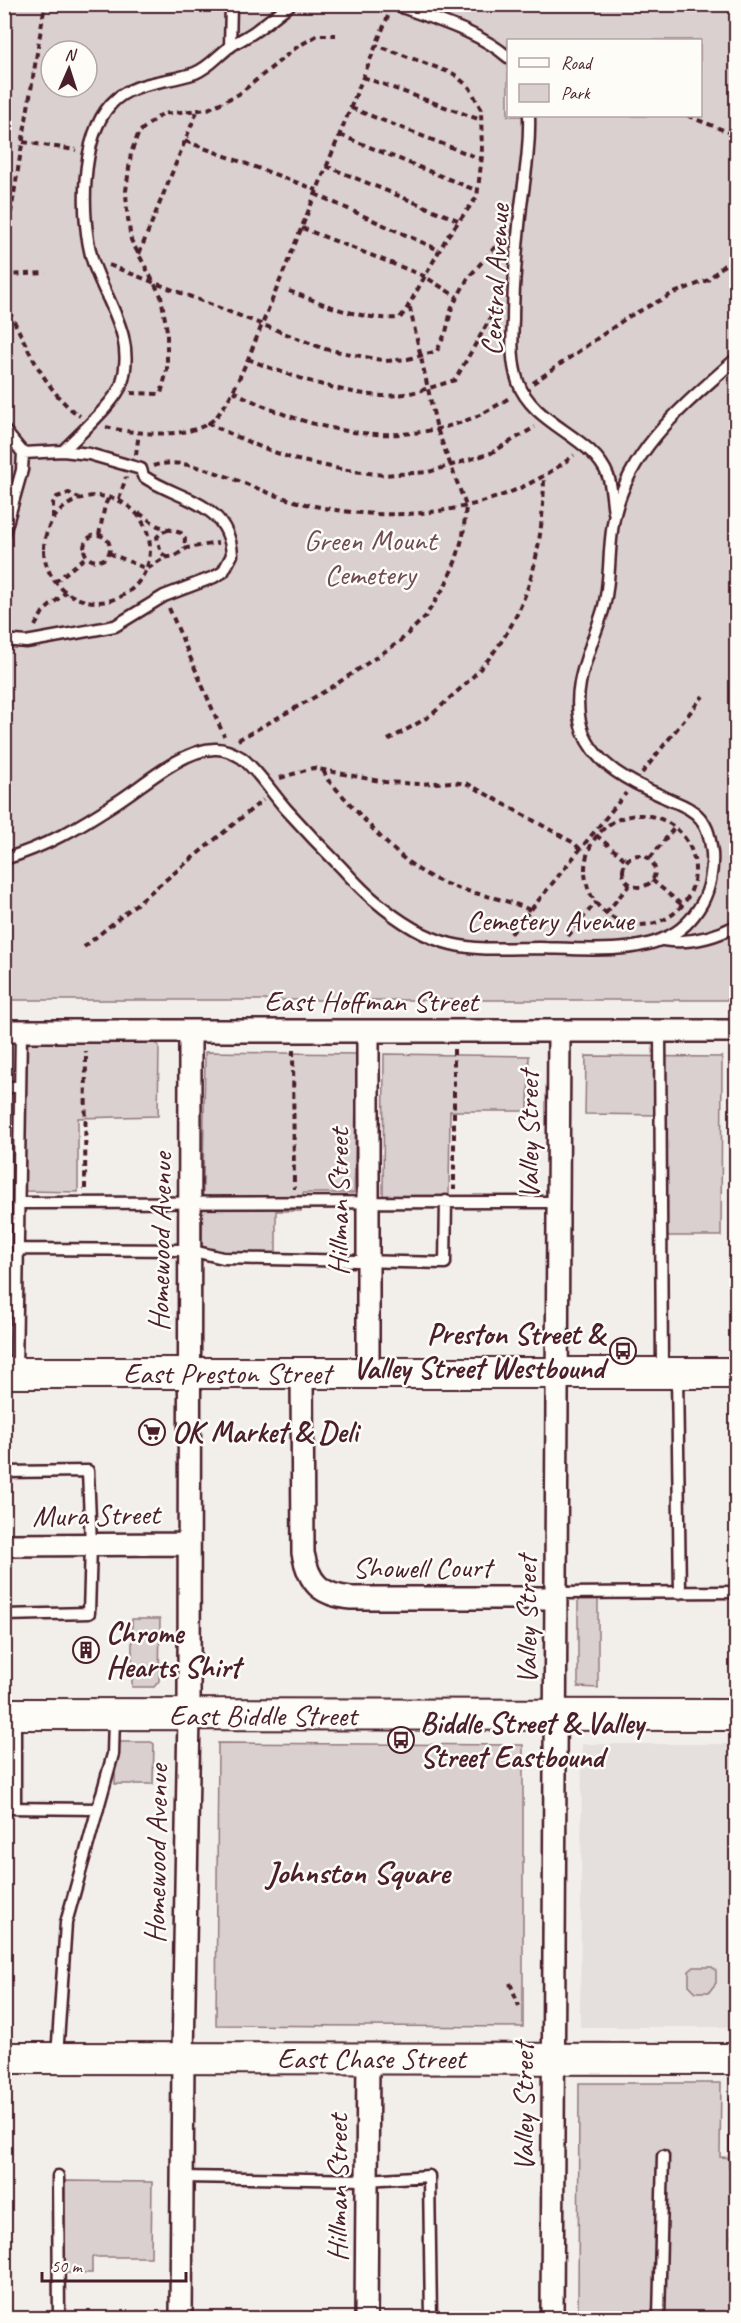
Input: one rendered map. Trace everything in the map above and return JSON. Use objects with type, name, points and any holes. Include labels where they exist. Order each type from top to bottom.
[{"type":"main road","name":"East Preston Street","points":[[10,1373],[736,1373]]},
{"type":"main road","name":"East Biddle Street","points":[[10,1714],[736,1715]]},
{"type":"main road","name":"East Chase Street","points":[[4,2058],[736,2059]]},
{"type":"street","name":"East Hoffman Street","points":[[13,1031],[736,1031]]},
{"type":"street","name":"Homewood Avenue","points":[[182,2319],[183,2058],[189,1715],[190,1031]]},
{"type":"street","name":"Hillman Street","points":[[368,1031],[368,1373]]},
{"type":"street","name":"Valley Street","points":[[552,2319],[559,1031]]},
{"type":"street","name":"Showell Court","points":[[302,1373],[303,1553],[306,1569],[313,1582],[324,1592],[336,1597],[351,1598],[556,1595]]},
{"type":"street","name":"Mura Street","points":[[4,1545],[188,1544]]},
{"type":"street","name":"Hillman Street","points":[[366,2319],[368,2058]]},
{"type":"lane","points":[[230,47],[231,4]]},
{"type":"lane","points":[[63,451],[118,393],[124,373],[124,344],[114,307],[92,258],[85,195],[90,152],[101,120],[111,104],[119,97],[137,88],[196,73],[291,4]]},
{"type":"lane","points":[[391,10],[458,28],[500,50],[507,56]]},
{"type":"lane","name":"Central Avenue","points":[[529,117],[513,305],[513,365],[522,391],[548,419],[584,446],[602,465],[609,477],[614,515]]},
{"type":"lane","name":"Cemetery Avenue","points":[[227,748],[244,760],[299,824],[371,898],[408,926],[450,944],[500,948],[632,947],[663,940],[686,926],[704,900],[711,878],[712,858],[709,834],[702,820],[688,807],[634,783],[610,767],[593,750],[584,735],[578,714],[578,692],[580,674],[604,605],[614,515],[627,478],[648,445],[679,410],[736,358]]},
{"type":"lane","points":[[4,430],[23,453],[22,470],[4,534]]},
{"type":"lane","points":[[4,640],[29,642],[115,626],[164,596],[223,572],[232,555],[224,526],[201,504],[150,481],[142,476],[135,467],[90,454],[63,451],[23,453]]},
{"type":"lane","points":[[4,858],[26,852],[71,831],[176,763],[196,753],[214,748],[227,748]]},
{"type":"lane","points":[[663,940],[689,942],[707,938],[736,926]]},
{"type":"lane","points":[[10,1373],[17,1280],[19,1203],[20,1087],[13,1031]]},
{"type":"lane","points":[[660,1031],[670,1373],[680,1593]]},
{"type":"lane","points":[[4,1087],[20,1087]]},
{"type":"lane","points":[[18,1249],[189,1250],[223,1258],[446,1263],[451,1201]]},
{"type":"lane","points":[[19,1203],[558,1202]]},
{"type":"lane","points":[[4,1280],[17,1280]]},
{"type":"lane","points":[[4,1472],[88,1471],[91,1545],[89,1613],[4,1615]]},
{"type":"lane","points":[[556,1595],[736,1593]]},
{"type":"lane","points":[[10,1714],[10,1808],[98,1809]]},
{"type":"lane","points":[[57,2058],[66,1923],[113,1754],[114,1714]]},
{"type":"lane","points":[[736,2102],[736,2167]]},
{"type":"lane","points":[[659,2319],[663,2156]]},
{"type":"lane","points":[[58,2176],[59,2319]]},
{"type":"lane","points":[[182,2177],[368,2180],[429,2176],[431,2319]]},
{"type":"path","points":[[4,255],[45,4]]},
{"type":"path","points":[[4,302],[38,366],[62,400],[90,423],[139,432],[182,432],[207,423],[216,417],[233,391],[248,359],[391,10]]},
{"type":"path","points":[[118,393],[160,394],[167,370],[167,331],[161,296],[131,240],[126,190],[131,153],[139,132],[162,114],[208,109],[238,93],[297,47],[318,35],[336,35]]},
{"type":"path","points":[[289,291],[337,309],[388,319],[400,318],[439,250],[477,197],[481,160],[481,109],[470,88],[454,74],[376,45]]},
{"type":"path","points":[[363,77],[481,120]]},
{"type":"path","points":[[351,108],[481,160]]},
{"type":"path","points":[[139,255],[198,110]]},
{"type":"path","points":[[691,117],[736,135]]},
{"type":"path","points":[[340,135],[478,191]]},
{"type":"path","points":[[185,141],[316,192],[439,250]]},
{"type":"path","points":[[23,142],[90,152]]},
{"type":"path","points":[[326,166],[460,221]]},
{"type":"path","points":[[92,258],[325,350],[386,361],[437,351],[446,332],[452,307],[468,278],[485,256],[519,222]]},
{"type":"path","points":[[302,228],[424,276],[457,297]]},
{"type":"path","points":[[233,391],[267,408],[304,422],[347,431],[384,436],[422,433],[437,429],[475,417],[522,391],[628,317],[674,292],[708,280],[736,254]]},
{"type":"path","points":[[4,275],[46,273]]},
{"type":"path","points":[[164,596],[227,748],[361,669],[399,642],[425,617],[445,586],[456,560],[463,536],[466,506],[437,429],[409,304]]},
{"type":"path","points":[[248,359],[316,383],[354,391],[385,396],[414,393],[455,380],[497,309],[513,305]]},
{"type":"path","points":[[207,423],[293,459],[383,475],[429,472],[491,453],[548,419]]},
{"type":"path","points":[[119,499],[135,467],[139,432]]},
{"type":"path","points":[[135,467],[161,463],[187,465],[315,507],[354,513],[397,515],[447,511],[516,489],[544,476],[584,446]]},
{"type":"path","points":[[388,740],[429,716],[466,685],[495,653],[522,607],[536,563],[542,524],[544,476]]},
{"type":"path","points":[[53,518],[53,503],[57,497],[69,493],[80,498]]},
{"type":"path","points":[[134,509],[145,524],[151,541],[147,569],[132,590],[116,599],[98,603],[79,599],[66,592],[55,582],[44,560],[46,531],[53,518],[63,507],[90,495],[119,499],[134,509],[158,526],[176,530],[185,539],[184,550]]},
{"type":"path","points":[[99,535],[109,497]]},
{"type":"path","points":[[168,557],[161,553],[157,546],[157,537],[169,529],[176,530]]},
{"type":"path","points":[[99,535],[109,541],[109,553],[100,561],[87,556],[84,548],[87,540],[99,535]]},
{"type":"path","points":[[147,569],[184,550],[224,541],[228,536]]},
{"type":"path","points":[[109,553],[147,569]]},
{"type":"path","points":[[55,582],[87,556]]},
{"type":"path","points":[[29,642],[33,629],[43,612],[66,592]]},
{"type":"path","points":[[500,948],[580,849],[595,835],[610,824],[627,817],[645,815],[663,820],[675,827],[689,844],[695,861],[695,880],[689,897],[678,911],[662,921],[644,925],[626,923],[606,913],[596,902],[588,888],[585,870],[588,852],[595,835],[703,696]]},
{"type":"path","points":[[84,947],[272,793],[277,779],[313,768],[349,777],[385,782],[468,784],[574,843],[580,849]]},
{"type":"path","points":[[322,770],[328,780],[397,852],[429,876],[463,891],[512,901],[530,910]]},
{"type":"path","points":[[650,858],[675,827]]},
{"type":"path","points":[[595,835],[627,861]]},
{"type":"path","points":[[636,856],[650,858],[655,869],[652,880],[640,887],[630,884],[624,876],[624,865],[627,861],[636,856]]},
{"type":"path","points":[[652,880],[682,906]]},
{"type":"path","points":[[606,913],[630,884]]},
{"type":"path","points":[[558,948],[596,902]]},
{"type":"path","points":[[293,1046],[294,1201]]},
{"type":"path","points":[[451,1201],[454,1046]]},
{"type":"path","points":[[85,1202],[86,1052]]},
{"type":"path","points":[[510,1983],[519,2006]]},
{"type":"path","points":[[736,2239],[734,2235],[736,2249]]},
{"type":"shaded area","points":[[582,1744],[736,1744],[736,2027],[580,2027]]},
{"type":"green space","name":"Green Mount Cemetery","points":[[5,5],[736,5],[736,1000],[5,1000]]},
{"type":"green space","points":[[31,1042],[156,1043],[159,1046],[158,1116],[78,1118],[78,1192],[25,1191],[23,1048]]},
{"type":"green space","points":[[205,1052],[357,1054],[354,1193],[303,1193],[301,1211],[276,1211],[276,1254],[218,1253],[202,1248]]},
{"type":"green space","points":[[384,1054],[529,1056],[528,1111],[450,1111],[449,1197],[383,1197]]},
{"type":"green space","points":[[586,1056],[722,1057],[721,1236],[663,1236],[664,1115],[585,1114]]},
{"type":"green space","points":[[578,1597],[598,1597],[598,1688],[578,1687]]},
{"type":"green space","points":[[132,1619],[160,1619],[159,1681],[154,1687],[132,1687]]},
{"type":"green space","points":[[116,1742],[151,1742],[154,1744],[153,1784],[115,1784]]},
{"type":"green space","name":"Johnston Square","points":[[218,1743],[523,1745],[523,2027],[216,2025]]},
{"type":"green space","points":[[694,1967],[712,1967],[716,1971],[716,1983],[709,1992],[696,1992],[689,1985],[689,1971]]},
{"type":"green space","points":[[579,2083],[721,2083],[720,2157],[736,2158],[736,2318],[578,2318]]},
{"type":"green space","points":[[65,2181],[152,2182],[151,2257],[92,2257],[92,2273],[65,2273]]},
{"type":"place","name":"Preston Street & Valley Street Westbound","points":[[623,1351]]},
{"type":"place","name":"OK Market & Deli","points":[[152,1432]]},
{"type":"place","name":"Chrome Hearts Shirt","points":[[86,1650]]},
{"type":"place","name":"Biddle Street & Valley Street Eastbound","points":[[401,1740]]},
{"type":"district","name":"Johnston Square","points":[[358,1872]]}]
